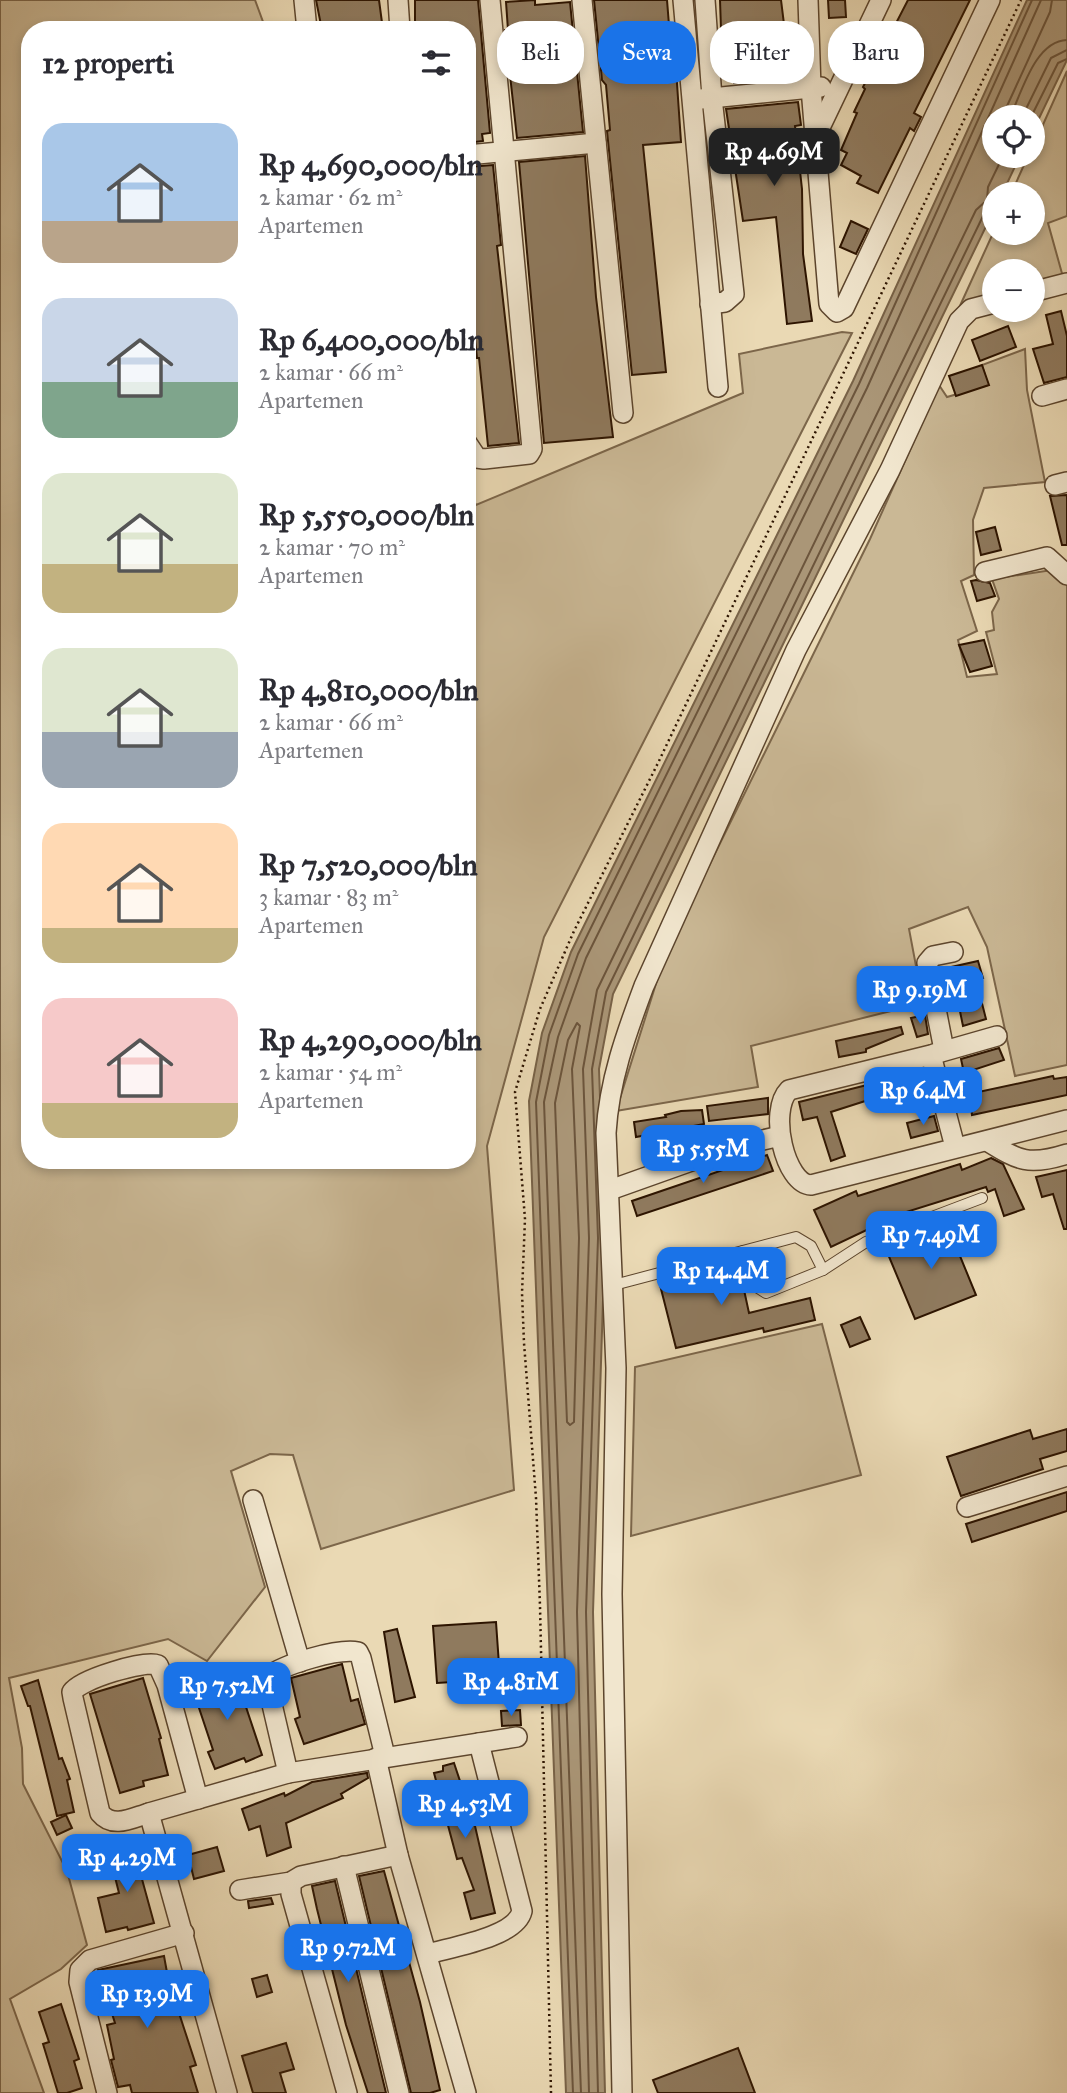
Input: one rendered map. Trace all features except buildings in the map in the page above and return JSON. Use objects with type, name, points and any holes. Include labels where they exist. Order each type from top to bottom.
[{"type":"street","points":[[304,0],[306,21]]},
{"type":"street","points":[[398,0],[399,21]]},
{"type":"street","points":[[476,456],[484,459],[529,454],[532,449],[490,0]]},
{"type":"street","points":[[582,0],[623,413]]},
{"type":"street","points":[[683,0],[718,387]]},
{"type":"street","points":[[705,0],[712,98],[734,294],[725,302],[710,304]]},
{"type":"street","points":[[808,0],[811,88],[830,304],[837,312],[844,308],[990,0]]},
{"type":"street","points":[[815,138],[881,0]]},
{"type":"street","points":[[691,100],[839,87]]},
{"type":"street","points":[[476,154],[596,143]]},
{"type":"street","points":[[1045,289],[1067,283]]},
{"type":"street","points":[[622,2093],[611,1594],[617,1368],[606,1133],[608,1103],[623,1042],[644,986],[796,650],[854,541],[965,313],[982,307]]},
{"type":"street","points":[[1042,397],[1067,388]]},
{"type":"street","points":[[985,572],[1047,557],[1067,575]]},
{"type":"street","points":[[953,952],[933,956],[927,963],[938,1053],[955,1147]]},
{"type":"street","points":[[997,1036],[789,1090],[778,1110],[780,1136],[796,1177],[805,1185],[1067,1120]]},
{"type":"street","points":[[610,1190],[728,1148],[780,1136]]},
{"type":"street","points":[[987,1141],[1026,1162],[1045,1161],[1067,1154]]},
{"type":"street","points":[[967,1507],[1067,1476]]},
{"type":"street","points":[[253,1500],[300,1662]]},
{"type":"street","points":[[288,1773],[267,1683],[274,1672],[300,1662],[346,1651],[358,1652],[381,1757],[398,1855],[428,1954],[463,2092]]},
{"type":"street","points":[[198,1798],[167,1685],[158,1665],[144,1663],[80,1683],[72,1692],[100,1813],[105,1819],[116,1822],[288,1773],[517,1737]]},
{"type":"street","points":[[428,1954],[501,1933],[521,1917],[522,1911],[479,1743]]},
{"type":"street","points":[[149,1813],[227,2093]]},
{"type":"street","points":[[240,1890],[291,1882],[301,1876],[398,1855]]},
{"type":"street","points":[[344,1866],[400,2093]]},
{"type":"street","points":[[291,1882],[291,1894],[347,2093]]},
{"type":"street","points":[[107,2093],[79,1982],[80,1970],[90,1960],[184,1933]]},
{"type":"lane","points":[[743,1251],[752,1284],[766,1293],[823,1270],[866,1242],[982,1198]]},
{"type":"lane","points":[[614,1285],[802,1238],[811,1246],[823,1270]]},
{"type":"path","points":[[551,2093],[540,1606],[536,1498],[522,1293],[526,1219],[515,1092],[540,1009],[574,931],[658,762],[1021,0]]},
{"type":"shaded area","points":[[0,0],[255,0],[263,21],[21,21],[21,1169],[476,1169],[476,505],[743,393],[739,354],[842,332],[852,333],[544,937],[487,1146],[514,1490],[321,1549],[293,1455],[270,1454],[231,1471],[265,1587],[207,1661],[168,1639],[9,1678],[22,1748],[23,1784],[67,1871],[87,1945],[61,1969],[10,1999],[44,2093],[0,2093]]},
{"type":"shaded area","points":[[1067,71],[1067,216],[1048,223],[1063,277],[1045,282],[1045,259],[982,259],[982,301],[959,308],[988,245],[1045,245],[1045,182],[1016,182],[1023,168],[1045,168],[1045,120]]},
{"type":"shaded area","points":[[1025,349],[1027,390],[1045,482],[984,488],[973,520],[974,575],[961,581],[977,631],[958,640],[967,677],[997,674],[986,632],[994,630],[992,612],[999,599],[992,579],[1052,570],[1067,580],[1067,1065],[1015,1076],[987,947],[968,907],[909,929],[923,1003],[751,1046],[758,1087],[616,1111],[665,955],[870,539],[939,385],[947,397],[988,385],[982,365]]},
{"type":"shaded area","points":[[822,1324],[861,1475],[631,1536],[635,1367]]},
{"type":"water","points":[[1027,0],[1067,0],[1067,60],[1045,106],[982,105],[982,168],[1014,168],[1008,182],[982,182],[982,235],[613,994],[599,1069],[605,1238],[593,1612],[605,2093],[566,2093],[529,1101],[542,1033],[571,952],[853,381]]}]
